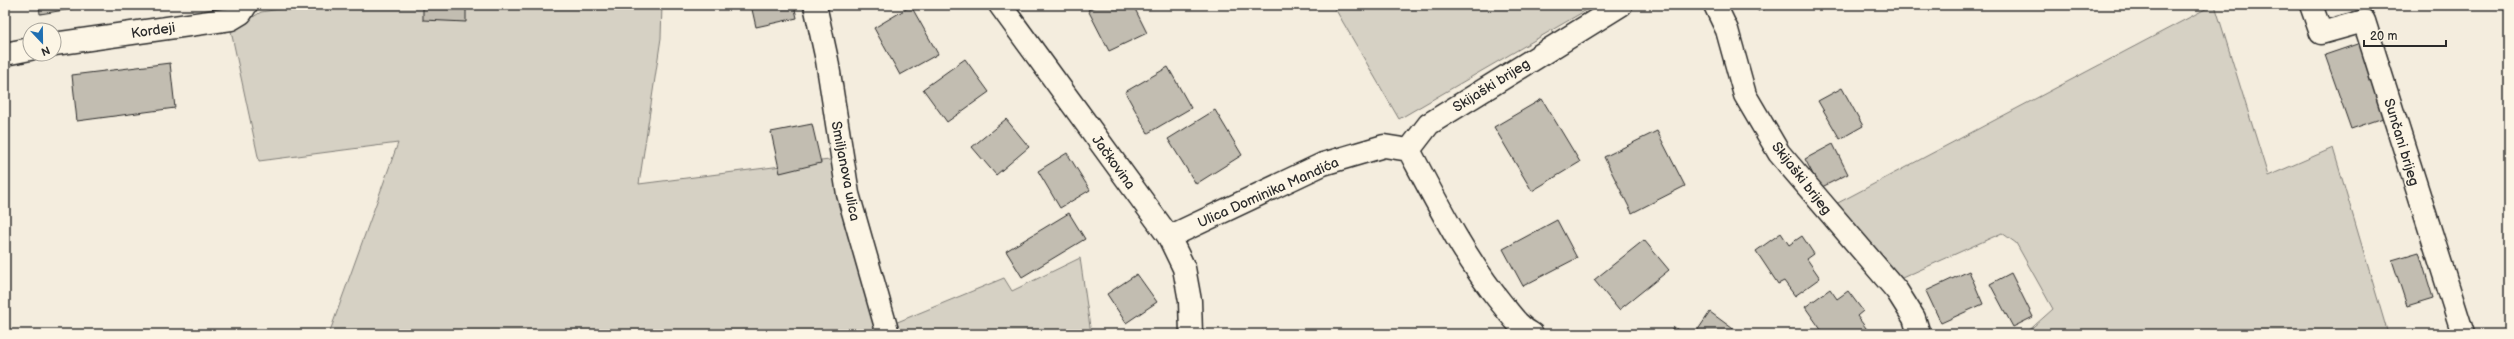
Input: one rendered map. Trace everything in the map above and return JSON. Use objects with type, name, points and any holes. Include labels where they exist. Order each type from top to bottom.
[{"type":"street","name":"Kordeji","points":[[62,43],[231,19],[241,13],[246,5]]},
{"type":"street","name":"Smiljanova ulica","points":[[815,5],[827,60],[848,194],[888,334]]},
{"type":"street","name":"Jačkovina","points":[[1000,5],[1169,237],[1184,268],[1190,301],[1191,334]]},
{"type":"street","name":"Skijaški brijeg","points":[[1409,150],[1430,124],[1621,5]]},
{"type":"street","name":"Skijaški brijeg","points":[[1715,5],[1727,30],[1745,95],[1779,154],[1897,291],[1914,318],[1919,334]]},
{"type":"street","name":"Sunčani brijeg","points":[[2312,5],[2321,33],[2364,21],[2463,334]]},
{"type":"street","points":[[5,54],[22,51]]},
{"type":"street","name":"Ulica Dominika Mandića","points":[[1169,237],[1323,164],[1384,146],[1409,150]]},
{"type":"street","points":[[1409,150],[1463,250],[1489,288],[1522,328],[1532,334]]},
{"type":"shaded area","points":[[304,5],[662,5],[661,38],[639,184],[837,159],[879,334],[329,334],[398,143],[259,161],[231,31],[261,12]]},
{"type":"shaded area","points":[[1333,5],[1595,5],[1399,119]]},
{"type":"shaded area","points":[[2215,5],[2268,176],[2333,148],[2388,334],[2025,334],[2053,309],[2016,243],[2002,233],[1902,278],[1834,205]]},
{"type":"shaded area","points":[[1080,258],[1091,334],[897,334],[895,323],[1004,278],[1012,291]]},
{"type":"building","points":[[39,5],[96,5],[40,14]]},
{"type":"building","points":[[423,5],[466,5],[466,22],[423,20]]},
{"type":"building","points":[[751,5],[794,5],[797,18],[756,27]]},
{"type":"building","points":[[1098,5],[1133,5],[1147,33],[1109,51],[1088,10]]},
{"type":"building","points":[[1756,5],[1775,5],[1758,11]]},
{"type":"building","points":[[911,6],[938,54],[900,75],[874,28]]},
{"type":"building","points":[[2366,41],[2392,115],[2351,129],[2325,55]]},
{"type":"building","points":[[965,59],[989,92],[947,122],[923,89]]},
{"type":"building","points":[[170,63],[175,108],[77,121],[72,75]]},
{"type":"building","points":[[1168,67],[1191,108],[1148,133],[1125,92]]},
{"type":"building","points":[[1842,88],[1863,126],[1840,139],[1818,101]]},
{"type":"building","points":[[1542,99],[1580,162],[1532,191],[1494,127]]},
{"type":"building","points":[[1215,110],[1242,155],[1196,184],[1168,139]]},
{"type":"building","points":[[1006,119],[1029,147],[996,175],[972,147]]},
{"type":"building","points":[[812,124],[821,163],[780,173],[771,132]]},
{"type":"building","points":[[1657,131],[1685,186],[1632,213],[1604,157]]},
{"type":"building","points":[[1833,144],[1848,174],[1820,188],[1805,159]]},
{"type":"building","points":[[1067,153],[1090,190],[1060,208],[1038,171]]},
{"type":"building","points":[[1069,213],[1085,239],[1022,277],[1006,251]]},
{"type":"building","points":[[1557,220],[1577,258],[1523,286],[1503,249]]},
{"type":"building","points":[[1781,233],[1789,245],[1802,236],[1814,254],[1807,259],[1820,278],[1795,296],[1784,281],[1778,284],[1756,251]]},
{"type":"building","points":[[1644,240],[1669,270],[1619,310],[1594,280]]},
{"type":"building","points":[[2419,252],[2433,298],[2407,306],[2392,260]]},
{"type":"building","points":[[1969,271],[1983,304],[1941,323],[1926,291]]},
{"type":"building","points":[[2011,273],[2033,317],[2013,327],[1990,284]]},
{"type":"building","points":[[1137,274],[1157,302],[1126,323],[1107,294]]},
{"type":"building","points":[[1830,289],[1837,299],[1848,291],[1863,311],[1857,316],[1869,332],[1824,334],[1805,307]]},
{"type":"building","points":[[1710,312],[1740,334],[1695,334]]},
{"type":"building","points":[[1674,327],[1684,334],[1669,334]]}]
